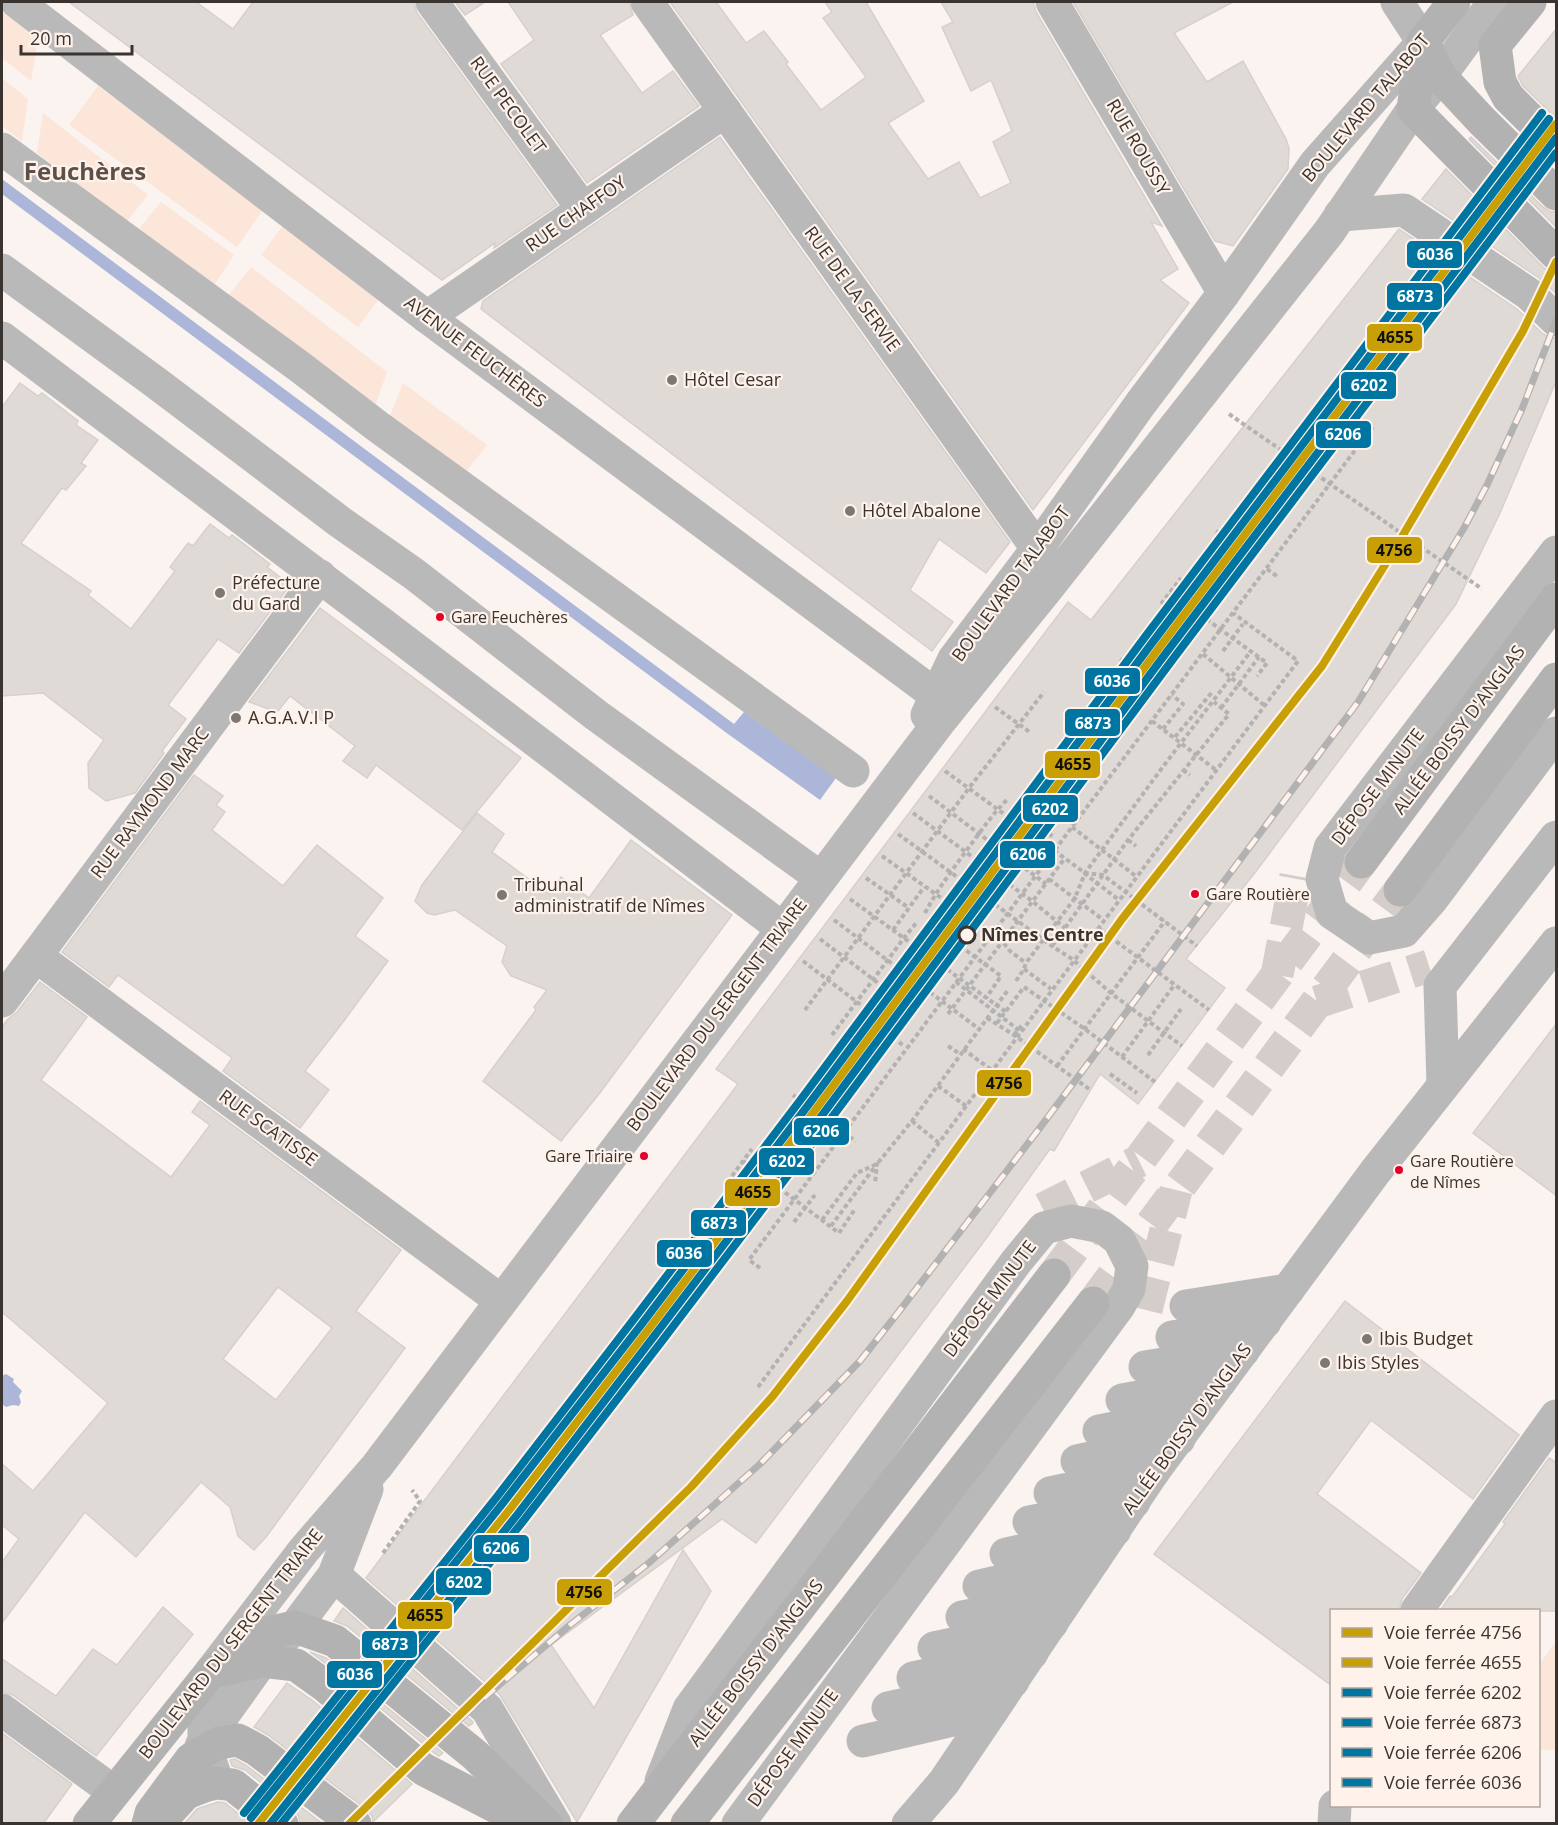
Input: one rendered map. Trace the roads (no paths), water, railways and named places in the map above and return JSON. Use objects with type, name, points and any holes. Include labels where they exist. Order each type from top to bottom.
[{"type":"main road","name":"BOULEVARD TALABOT","points":[[1423,42],[1454,2]]},
{"type":"main road","points":[[1530,2],[1495,45],[1500,82],[1508,97],[1557,145]]},
{"type":"main road","points":[[1423,42],[1440,76],[1482,121],[1557,194]]},
{"type":"main road","points":[[1423,42],[1413,109],[1557,254]]},
{"type":"main road","name":"ALLÉE BOISSY D'ANGLAS","points":[[1361,862],[1557,598]]},
{"type":"main road","points":[[1400,891],[1557,679]]},
{"type":"main road","name":"ALLÉE BOISSY D'ANGLAS","points":[[633,1824],[1054,1275]]},
{"type":"main road","points":[[687,1824],[1093,1303]]},
{"type":"main road","points":[[210,1673],[258,1635],[295,1627],[335,1641],[475,1755],[546,1824]]},
{"type":"main road","points":[[210,1673],[262,1661],[296,1665],[324,1685],[423,1769],[529,1824]]},
{"type":"main road","name":"BOULEVARD DU SERGENT TRIAIRE","points":[[89,1824],[210,1673]]},
{"type":"main road","points":[[206,1739],[238,1740],[256,1750],[355,1824]]},
{"type":"main road","name":"BOULEVARD DU SERGENT TRIAIRE","points":[[148,1824],[151,1813],[206,1739]]},
{"type":"main road","points":[[157,1824],[186,1793],[217,1783],[233,1785],[282,1824]]},
{"type":"street","name":"AVENUE FEUCHÈRES","points":[[17,2],[427,317],[937,696]]},
{"type":"street","name":"RUE PECOLET","points":[[432,2],[583,209]]},
{"type":"street","name":"RUE DE LA SERVIE","points":[[647,2],[1057,576]]},
{"type":"street","name":"RUE ROUSSY","points":[[1052,2],[1224,293]]},
{"type":"street","points":[[1397,2],[1423,42]]},
{"type":"street","name":"BOULEVARD TALABOT","points":[[885,795],[940,721],[1329,232],[1413,109],[1494,2]]},
{"type":"street","name":"BOULEVARD TALABOT","points":[[885,795],[954,659],[1287,207],[1315,164],[1423,42]]},
{"type":"street","name":"RUE CHAFFOY","points":[[427,317],[725,111]]},
{"type":"street","points":[[2,149],[377,426],[853,771]]},
{"type":"street","points":[[1340,215],[1404,210],[1529,294],[1557,320]]},
{"type":"street","points":[[2,270],[156,382],[340,522],[414,574],[596,715],[821,878]]},
{"type":"street","points":[[6,350],[320,576],[783,929]]},
{"type":"street","name":"DÉPOSE MINUTE","points":[[1557,552],[1330,848],[1322,879],[1332,913],[1369,938],[1404,931],[1433,898],[1557,733]]},
{"type":"street","name":"RUE RAYMOND MARC","points":[[2,1001],[320,576]]},
{"type":"street","name":"BOULEVARD DU SERGENT TRIAIRE","points":[[210,1673],[304,1550],[376,1466],[885,795]]},
{"type":"street","points":[[1443,1085],[1440,986],[1557,837]]},
{"type":"street","name":"ALLÉE BOISSY D'ANGLAS","points":[[908,1824],[944,1782],[1154,1471],[1375,1172],[1557,943]]},
{"type":"street","name":"RUE SCATISSE","points":[[36,956],[500,1300]]},
{"type":"street","name":"DÉPOSE MINUTE","points":[[657,1792],[688,1709],[1016,1262],[1044,1228],[1071,1221],[1102,1227],[1119,1240],[1131,1266],[1129,1289],[738,1824]]},
{"type":"street","points":[[1186,1306],[1288,1290]]},
{"type":"street","points":[[1172,1338],[1264,1322]]},
{"type":"street","points":[[1145,1367],[1243,1351]]},
{"type":"street","points":[[1122,1400],[1220,1383]]},
{"type":"street","points":[[1099,1431],[1198,1412]]},
{"type":"street","points":[[1418,1609],[1557,1416]]},
{"type":"street","points":[[1077,1461],[1179,1439]]},
{"type":"street","name":"BOULEVARD DU SERGENT TRIAIRE","points":[[206,1739],[262,1661],[295,1627],[334,1575],[376,1466]]},
{"type":"street","points":[[1050,1493],[1154,1471]]},
{"type":"street","points":[[1029,1522],[1134,1502]]},
{"type":"street","points":[[1006,1554],[1114,1530]]},
{"type":"street","points":[[980,1586],[1094,1560]]},
{"type":"street","points":[[334,1575],[487,1709],[555,1824]]},
{"type":"street","points":[[962,1617],[1060,1610]]},
{"type":"street","points":[[934,1648],[1060,1610]]},
{"type":"street","points":[[913,1678],[1032,1653]]},
{"type":"street","points":[[210,1673],[206,1739],[217,1783]]},
{"type":"street","points":[[888,1708],[1012,1681]]},
{"type":"street","points":[[2,1710],[114,1792]]},
{"type":"street","points":[[863,1741],[992,1711]]},
{"type":"street","name":"ALLÉE BOISSY D'ANGLAS","points":[[938,1824],[944,1782]]},
{"type":"street","points":[[1334,1824],[1335,1807]]},
{"type":"water","points":[[2,179],[734,724],[744,712],[836,778],[820,800],[2,194]]},
{"type":"water","points":[[6,1374],[14,1379],[13,1382],[22,1391],[19,1396],[21,1402],[19,1406],[6,1407],[2,1404],[2,1376]]},
{"type":"tunnel","points":[[1054,1275],[1361,862]]},
{"type":"tunnel","points":[[1277,975],[1296,876]]},
{"type":"tunnel","points":[[1093,1303],[1400,890]]},
{"type":"tunnel","points":[[1317,1002],[1429,966]]},
{"type":"tunnel","points":[[1043,1209],[1139,1161]]},
{"type":"tunnel","points":[[1146,1310],[1176,1190]]},
{"type":"railway","points":[[380,1792],[479,1702],[570,1625],[650,1562],[760,1464],[860,1361],[1039,1129],[1358,702],[1464,528],[1487,485],[1522,409],[1556,321]]},
{"type":"rail line","name":"6036","points":[[244,1813],[496,1498],[634,1319],[802,1098],[1145,637],[1542,113]]},
{"type":"rail line","name":"6873","points":[[251,1818],[503,1503],[641,1325],[809,1104],[1152,643],[1549,119]]},
{"type":"rail line","name":"4655","points":[[258,1824],[510,1509],[648,1330],[816,1109],[1159,648],[1556,124]]},
{"type":"rail line","name":"6202","points":[[270,1824],[517,1515],[655,1335],[823,1114],[1166,653],[1556,138]]},
{"type":"rail line","name":"6206","points":[[281,1824],[524,1520],[662,1341],[1556,153]]},
{"type":"rail line","name":"4756","points":[[349,1824],[691,1487],[772,1397],[847,1301],[1122,919],[1322,666],[1393,552],[1523,331],[1556,262]]},
{"type":"place","name":"Hôtel Cesar","points":[[672,380]]},
{"type":"place","name":"Hôtel Abalone","points":[[850,511]]},
{"type":"place","name":"Préfecture du Gard","points":[[220,593]]},
{"type":"place","name":"Gare Feuchères","points":[[440,617]]},
{"type":"place","name":"A.G.A.V.I P","points":[[236,718]]},
{"type":"place","name":"Gare Routière","points":[[1195,894]]},
{"type":"place","name":"Tribunal administratif de Nîmes","points":[[502,895]]},
{"type":"place","name":"Nîmes Centre","points":[[967,935]]},
{"type":"place","name":"Gare Triaire","points":[[644,1156]]},
{"type":"place","name":"Gare Routière de Nîmes","points":[[1399,1170]]},
{"type":"place","name":"Ibis Budget","points":[[1367,1339]]},
{"type":"place","name":"Ibis Styles","points":[[1325,1363]]},
{"type":"district","name":"Feuchères","points":[[85,172]]}]
